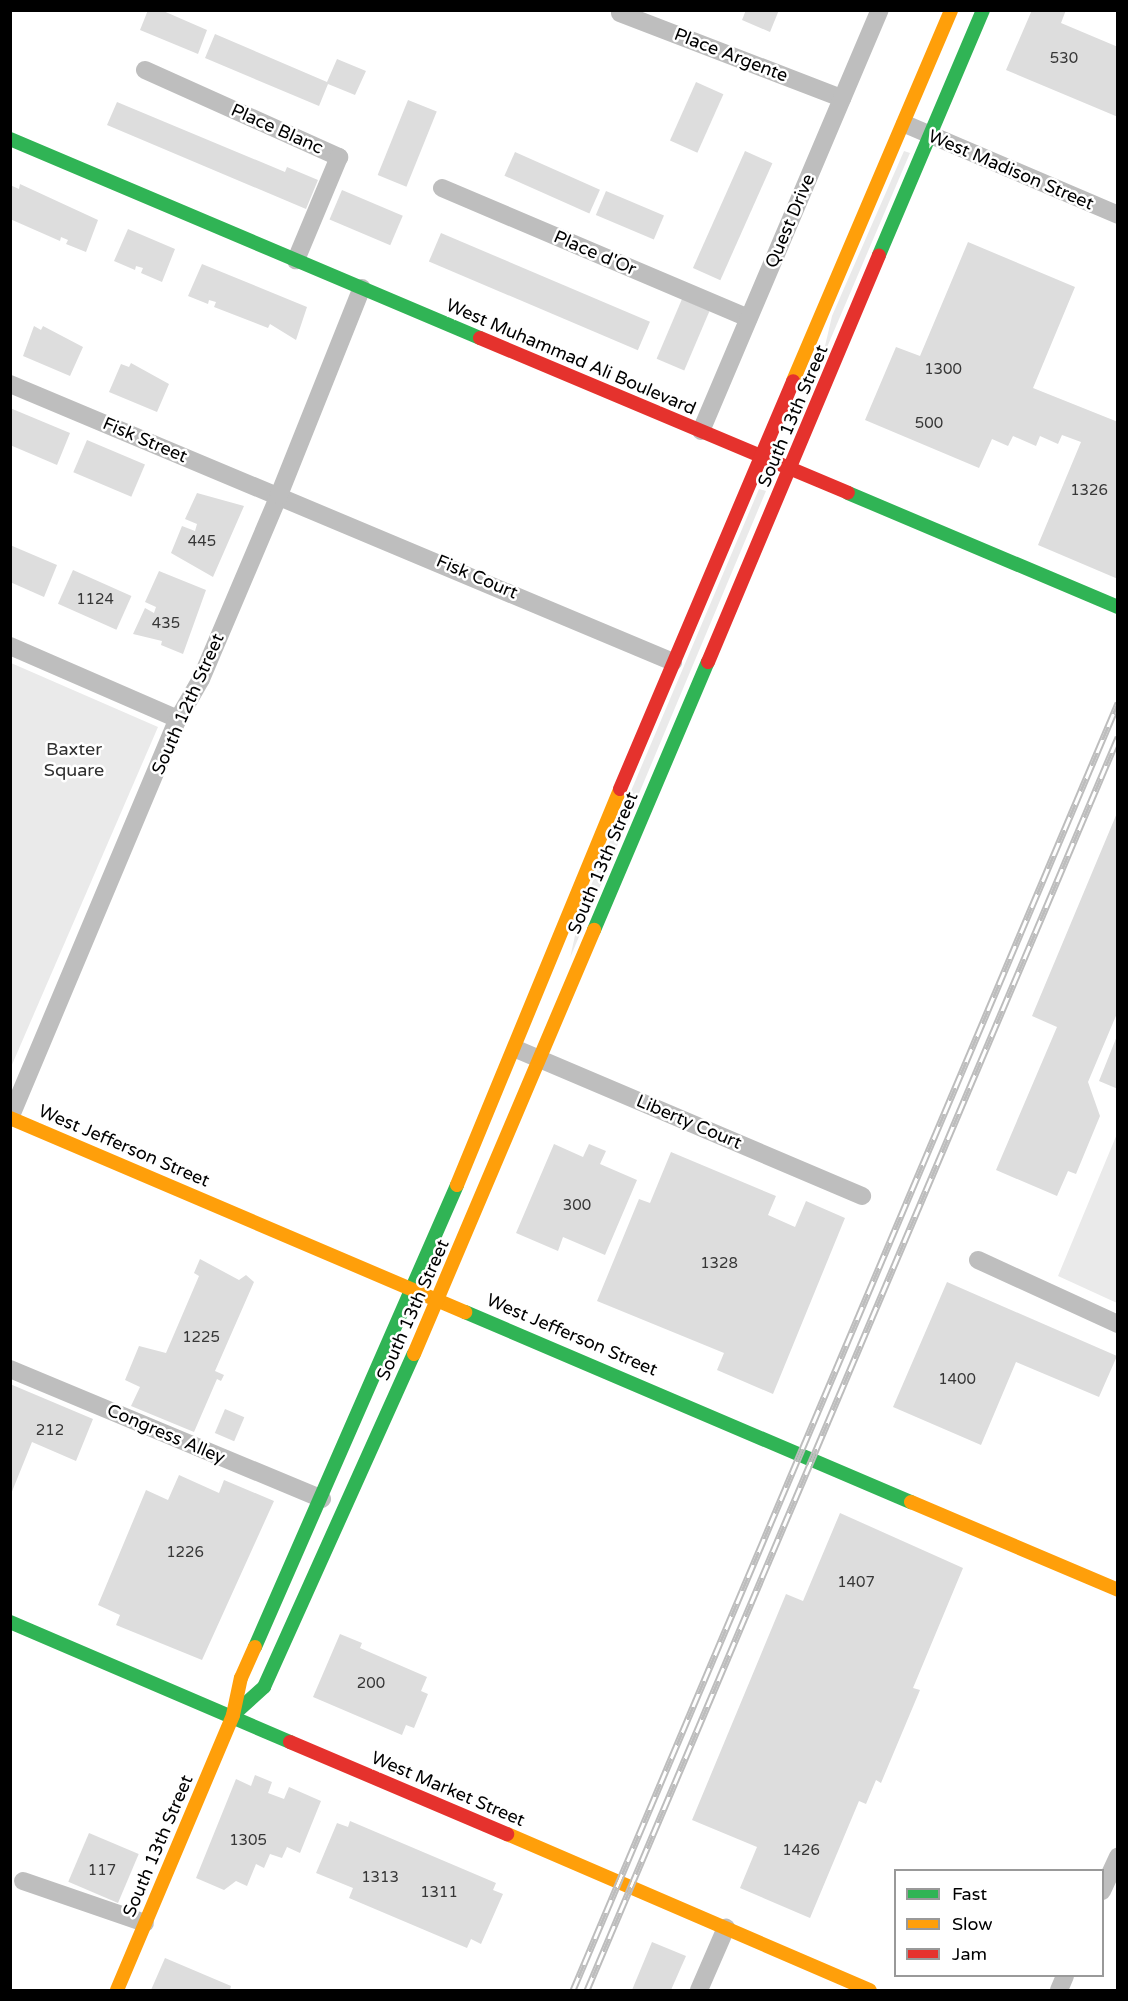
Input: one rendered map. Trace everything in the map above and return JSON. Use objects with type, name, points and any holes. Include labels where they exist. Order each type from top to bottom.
[{"type":"street","name":"Quest Drive","points":[[701,431],[880,10]]},
{"type":"street","name":"South 13th Street","points":[[117,1990],[233,1715],[241,1678],[415,1288],[516,1049],[673,662],[951,10]]},
{"type":"street","name":"South 13th Street","points":[[233,1715],[264,1687],[439,1298],[983,10]]},
{"type":"street","name":"Place Argente","points":[[620,13],[842,98]]},
{"type":"street","name":"Place Blanc","points":[[145,70],[339,157],[296,260]]},
{"type":"street","name":"West Madison Street","points":[[904,124],[1118,215]]},
{"type":"street","name":"West Muhammad Ali Boulevard","points":[[10,139],[1118,607]]},
{"type":"street","name":"Place d'Or","points":[[442,188],[749,318]]},
{"type":"street","name":"South 12th Street","points":[[10,1118],[178,719],[201,680],[279,495],[362,288]]},
{"type":"street","name":"Fisk Street","points":[[10,384],[279,495]]},
{"type":"street","name":"Fisk Court","points":[[279,495],[673,662]]},
{"type":"street","points":[[10,646],[178,719]]},
{"type":"street","name":"Liberty Court","points":[[516,1049],[862,1196]]},
{"type":"street","name":"West Jefferson Street","points":[[10,1118],[439,1298],[1118,1590]]},
{"type":"street","points":[[978,1260],[1118,1324]]},
{"type":"street","name":"Congress Alley","points":[[10,1369],[322,1499]]},
{"type":"street","name":"West Market Street","points":[[10,1622],[233,1715],[870,1990]]},
{"type":"street","points":[[1104,1887],[1118,1857]]},
{"type":"street","points":[[23,1881],[144,1923]]},
{"type":"street","points":[[699,1990],[726,1928]]},
{"type":"green space","points":[[904,151],[910,153],[822,359],[832,316]]},
{"type":"green space","points":[[759,489],[766,491],[570,958],[581,909]]},
{"type":"green space","name":"Baxter Square","points":[[10,663],[158,727],[11,1067]]},
{"type":"green space","points":[[1117,1134],[1117,1303],[1058,1276]]},
{"type":"building","points":[[148,10],[161,10],[207,30],[198,54],[140,30]]},
{"type":"building","points":[[746,10],[779,10],[770,32],[742,20]]},
{"type":"building","points":[[1032,10],[1066,10],[1061,23],[1118,47],[1118,117],[1006,70]]},
{"type":"building","points":[[215,34],[327,82],[337,59],[366,71],[355,95],[328,84],[319,106],[205,58]]},
{"type":"building","points":[[696,82],[723,94],[697,153],[670,140]]},
{"type":"building","points":[[408,100],[437,112],[406,187],[378,175]]},
{"type":"building","points":[[117,102],[285,172],[287,167],[318,180],[306,209],[107,125]]},
{"type":"building","points":[[745,151],[772,163],[720,280],[693,268]]},
{"type":"building","points":[[515,152],[600,190],[589,214],[504,176]]},
{"type":"building","points":[[20,184],[98,220],[86,252],[66,244],[68,240],[61,237],[60,241],[10,219],[10,185],[19,189]]},
{"type":"building","points":[[342,190],[403,216],[390,245],[329,219]]},
{"type":"building","points":[[606,191],[664,216],[654,240],[596,215]]},
{"type":"building","points":[[128,229],[175,249],[162,282],[141,273],[143,268],[136,266],[135,270],[114,261]]},
{"type":"building","points":[[441,233],[650,322],[638,350],[429,262]]},
{"type":"building","points":[[968,242],[1075,287],[1033,388],[1118,422],[1118,579],[1038,545],[1081,442],[1062,435],[1058,444],[1040,436],[1036,446],[1013,436],[1008,446],[992,439],[979,468],[865,420],[896,347],[920,356]]},
{"type":"building","points":[[202,264],[307,307],[296,340],[270,324],[268,328],[214,307],[216,302],[209,300],[208,304],[188,296]]},
{"type":"building","points":[[682,299],[710,311],[684,371],[657,359]]},
{"type":"building","points":[[34,326],[41,330],[43,326],[83,347],[70,376],[23,356]]},
{"type":"building","points":[[131,363],[169,384],[157,412],[109,392],[121,364],[129,367]]},
{"type":"building","points":[[10,408],[70,433],[57,465],[10,445]]},
{"type":"building","points":[[87,440],[145,465],[131,497],[73,472]]},
{"type":"building","points":[[197,493],[244,506],[213,577],[171,553],[182,526],[195,531],[197,524],[185,519]]},
{"type":"building","points":[[10,545],[57,565],[44,597],[10,582]]},
{"type":"building","points":[[73,570],[131,596],[116,630],[58,604]]},
{"type":"building","points":[[159,571],[206,590],[183,654],[161,645],[162,641],[133,634],[145,608],[154,613],[156,607],[145,602]]},
{"type":"building","points":[[1117,813],[1118,1011],[1088,1082],[1100,1116],[1076,1174],[1068,1171],[1057,1196],[996,1170],[1057,1027],[1032,1016]]},
{"type":"building","points":[[1118,1036],[1118,1089],[1099,1081]]},
{"type":"building","points":[[554,1144],[583,1157],[589,1144],[606,1151],[600,1164],[637,1180],[605,1255],[563,1237],[558,1251],[516,1233]]},
{"type":"building","points":[[671,1152],[776,1196],[768,1215],[795,1227],[806,1201],[845,1218],[773,1394],[717,1370],[724,1353],[597,1301],[639,1199],[650,1203]]},
{"type":"building","points":[[200,1259],[239,1280],[246,1275],[254,1282],[215,1371],[224,1375],[221,1381],[217,1379],[194,1432],[131,1406],[140,1387],[125,1380],[139,1346],[166,1353],[199,1276],[194,1273]]},
{"type":"building","points":[[947,1282],[1117,1356],[1099,1397],[1016,1362],[981,1445],[893,1407]]},
{"type":"building","points":[[10,1384],[93,1419],[76,1461],[32,1442],[11,1494]]},
{"type":"building","points":[[225,1409],[244,1417],[234,1441],[215,1433]]},
{"type":"building","points":[[179,1475],[219,1493],[224,1480],[274,1501],[202,1660],[116,1625],[120,1615],[98,1605],[146,1490],[168,1500]]},
{"type":"building","points":[[840,1513],[963,1568],[913,1688],[920,1690],[881,1783],[876,1780],[866,1804],[859,1801],[810,1918],[740,1888],[757,1847],[692,1820],[786,1594],[803,1601]]},
{"type":"building","points":[[340,1634],[362,1643],[360,1648],[427,1677],[421,1691],[428,1694],[414,1728],[406,1725],[402,1735],[313,1697]]},
{"type":"building","points":[[255,1775],[272,1782],[268,1793],[284,1799],[289,1787],[321,1801],[300,1853],[287,1847],[282,1858],[270,1854],[264,1868],[256,1864],[247,1886],[236,1881],[224,1890],[196,1878],[236,1779],[251,1786]]},
{"type":"building","points":[[350,1821],[496,1883],[493,1890],[503,1894],[481,1944],[471,1939],[467,1948],[349,1898],[353,1888],[316,1873],[337,1823],[348,1827]]},
{"type":"building","points":[[89,1833],[139,1854],[118,1903],[68,1882]]},
{"type":"building","points":[[652,1942],[686,1956],[671,1990],[632,1990]]},
{"type":"building","points":[[165,1958],[231,1986],[230,1990],[151,1990]]},
{"type":"railway","points":[[573,1990],[1118,703]]},
{"type":"railway","points":[[587,1990],[1118,737]]},
{"type":"traffic: fast","points":[[879,255],[983,10]]},
{"type":"traffic: fast","points":[[10,139],[480,338]]},
{"type":"traffic: fast","points":[[848,493],[1118,607]]},
{"type":"traffic: fast","points":[[594,930],[708,662]]},
{"type":"traffic: fast","points":[[255,1647],[457,1185]]},
{"type":"traffic: fast","points":[[465,1312],[911,1502]]},
{"type":"traffic: fast","points":[[233,1715],[264,1687],[414,1354]]},
{"type":"traffic: fast","points":[[10,1622],[290,1742]]},
{"type":"traffic: slow","points":[[793,381],[951,10]]},
{"type":"traffic: slow","points":[[457,1185],[620,789]]},
{"type":"traffic: slow","points":[[414,1354],[594,930]]},
{"type":"traffic: slow","points":[[10,1118],[465,1312]]},
{"type":"traffic: slow","points":[[911,1502],[1118,1590]]},
{"type":"traffic: slow","points":[[117,1990],[233,1715],[241,1678],[255,1647]]},
{"type":"traffic: slow","points":[[507,1834],[870,1990]]},
{"type":"traffic: jam","points":[[708,662],[879,255]]},
{"type":"traffic: jam","points":[[480,338],[848,493]]},
{"type":"traffic: jam","points":[[620,789],[793,381]]},
{"type":"traffic: jam","points":[[290,1742],[507,1834]]}]
